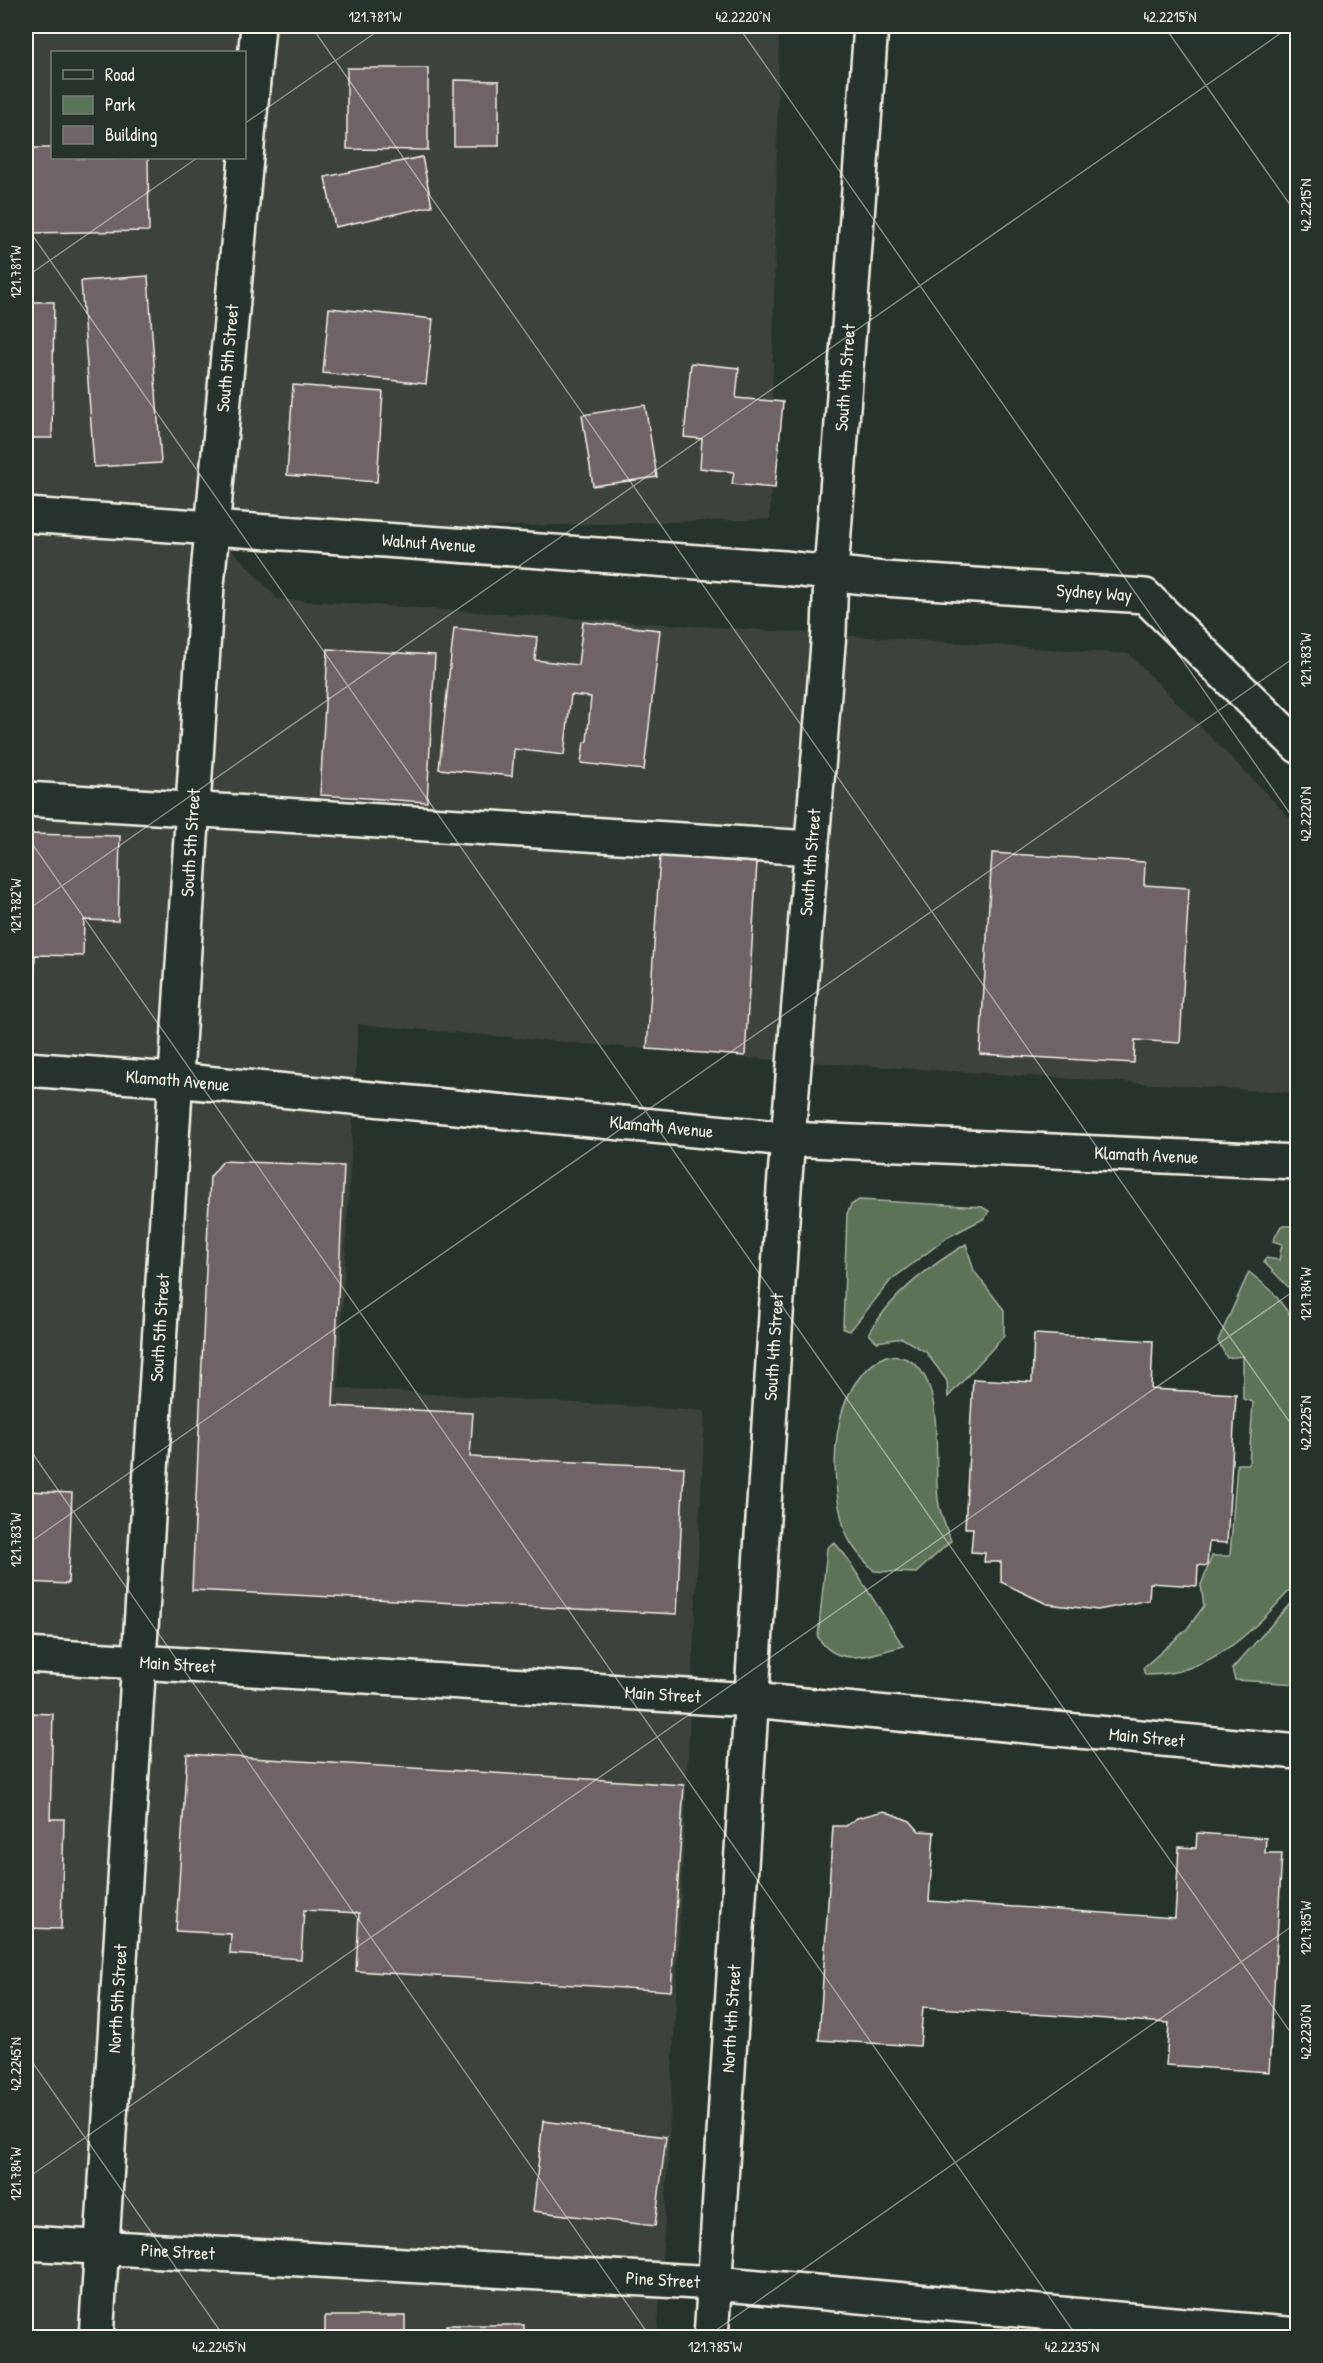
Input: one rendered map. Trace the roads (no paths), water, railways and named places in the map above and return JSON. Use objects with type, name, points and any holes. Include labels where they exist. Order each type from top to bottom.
[{"type":"street","name":"South 5th Street","points":[[246,154],[258,26]]},
{"type":"street","name":"South 4th Street","points":[[751,1700],[788,1139],[829,632],[831,573],[871,26]]},
{"type":"street","name":"South 5th Street","points":[[139,1660],[174,1080],[211,529],[246,159]]},
{"type":"street","name":"Walnut Avenue","points":[[26,516],[831,573]]},
{"type":"street","name":"Sydney Way","points":[[831,573],[883,579],[1145,596],[1298,746]]},
{"type":"street","points":[[26,799],[811,848]]},
{"type":"street","name":"Klamath Avenue","points":[[26,1069],[174,1080],[788,1139],[1298,1162]]},
{"type":"street","name":"Main Street","points":[[26,1655],[139,1660],[751,1700],[1298,1752]]},
{"type":"street","name":"North 5th Street","points":[[96,2337],[139,1660]]},
{"type":"street","name":"North 4th Street","points":[[711,2337],[751,1700]]},
{"type":"street","name":"Pine Street","points":[[26,2243],[714,2283],[1298,2335]]}]
